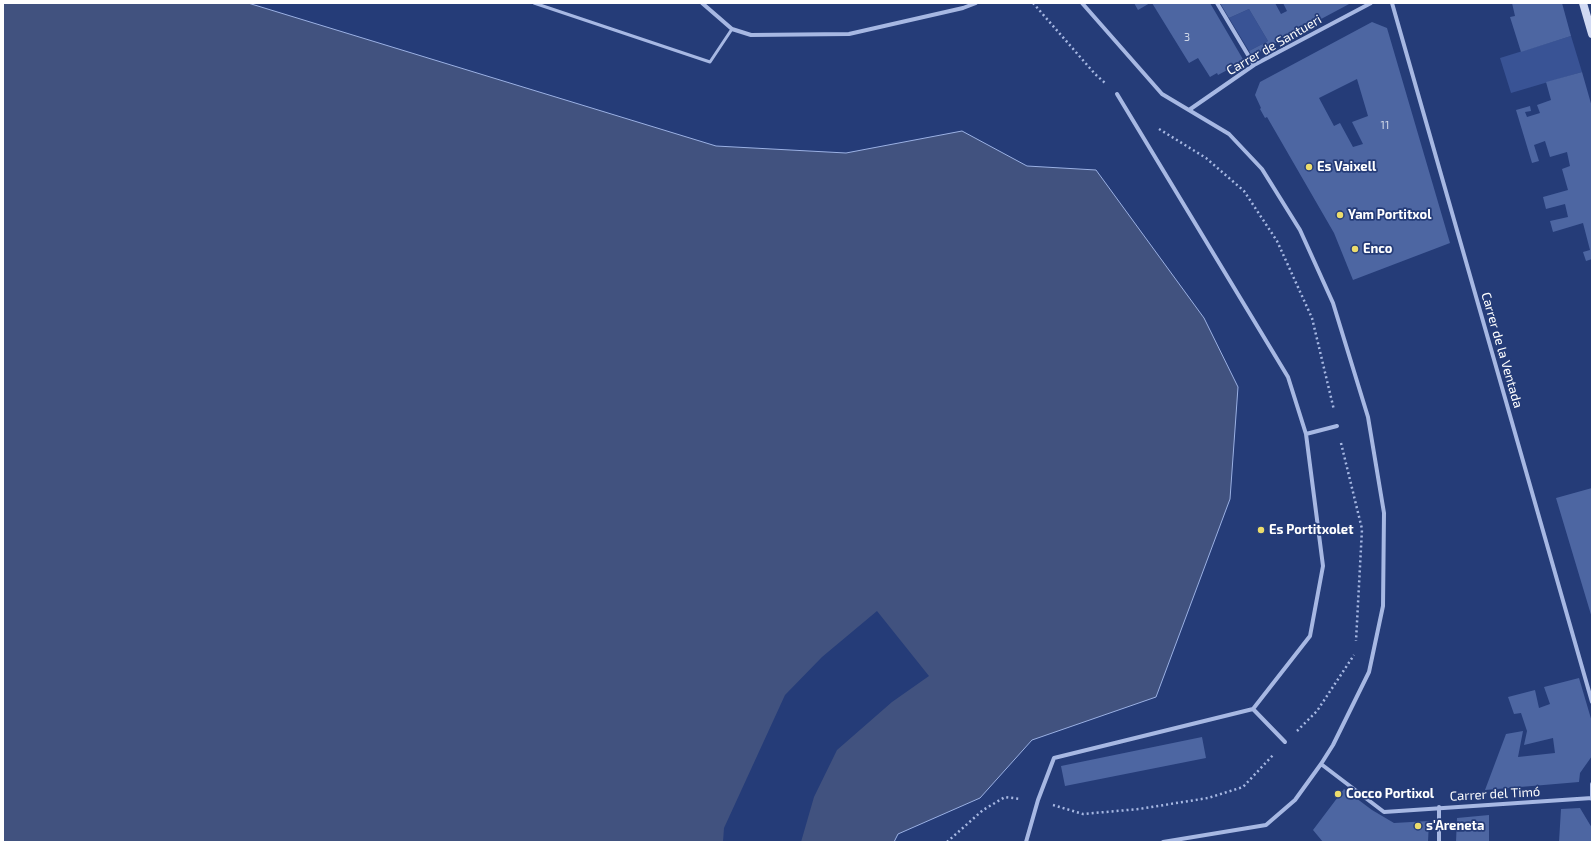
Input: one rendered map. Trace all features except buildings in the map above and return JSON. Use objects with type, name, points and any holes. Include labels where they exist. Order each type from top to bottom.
[{"type":"street","points":[[704,3],[732,29],[751,35],[849,34],[964,8],[976,3]]},
{"type":"street","points":[[1082,3],[1162,94],[1229,134],[1262,170],[1300,230],[1333,303],[1368,417],[1384,513],[1383,606],[1369,672],[1333,745],[1321,764],[1295,800],[1266,825],[1162,842]]},
{"type":"street","points":[[1217,3],[1254,65]]},
{"type":"street","name":"Carrer de Santueri","points":[[1189,110],[1254,65],[1371,3]]},
{"type":"street","name":"Carrer de la Ventada","points":[[1392,3],[1592,702]]},
{"type":"street","points":[[1583,3],[1592,34]]},
{"type":"street","points":[[1026,842],[1038,800],[1054,758],[1253,710],[1310,636],[1323,566],[1306,434],[1288,377],[1117,94]]},
{"type":"street","points":[[1306,434],[1338,426]]},
{"type":"street","points":[[1253,710],[1285,742]]},
{"type":"street","name":"Carrer del Timó","points":[[1321,764],[1384,812],[1439,807],[1592,798]]},
{"type":"street","points":[[1592,784],[1592,798]]},
{"type":"street","points":[[1439,807],[1439,842]]},
{"type":"lane","points":[[534,3],[710,62],[732,29]]},
{"type":"path","points":[[1033,3],[1095,74],[1117,94]]},
{"type":"path","points":[[1153,125],[1206,158],[1244,191],[1276,241],[1312,318],[1362,529],[1356,645]]},
{"type":"path","points":[[947,842],[983,810],[1005,797],[1038,800],[1083,814],[1139,809],[1208,798],[1243,787],[1285,742],[1317,711],[1356,653]]},
{"type":"shaded area","points":[[3,3],[248,3],[716,146],[846,153],[962,131],[1027,166],[1096,170],[1204,318],[1238,387],[1230,499],[1156,697],[1032,740],[980,798],[898,834],[894,842],[3,842]]},
{"type":"shaded area","points":[[1249,9],[1268,41],[1249,51],[1229,18]]},
{"type":"shaded area","points":[[1571,36],[1582,72],[1511,93],[1500,58]]},
{"type":"pier","points":[[877,611],[929,676],[892,702],[837,750],[814,797],[801,842],[723,842],[724,828],[785,695],[822,657]]},
{"type":"place","name":"Es Vaixell","points":[[1309,167]]},
{"type":"place","name":"Yam Portitxol","points":[[1340,215]]},
{"type":"place","name":"Enco","points":[[1355,249]]},
{"type":"place","name":"Es Portitxolet","points":[[1261,530]]},
{"type":"place","name":"Cocco Portixol","points":[[1338,794]]},
{"type":"place","name":"s'Areneta","points":[[1418,826]]}]
